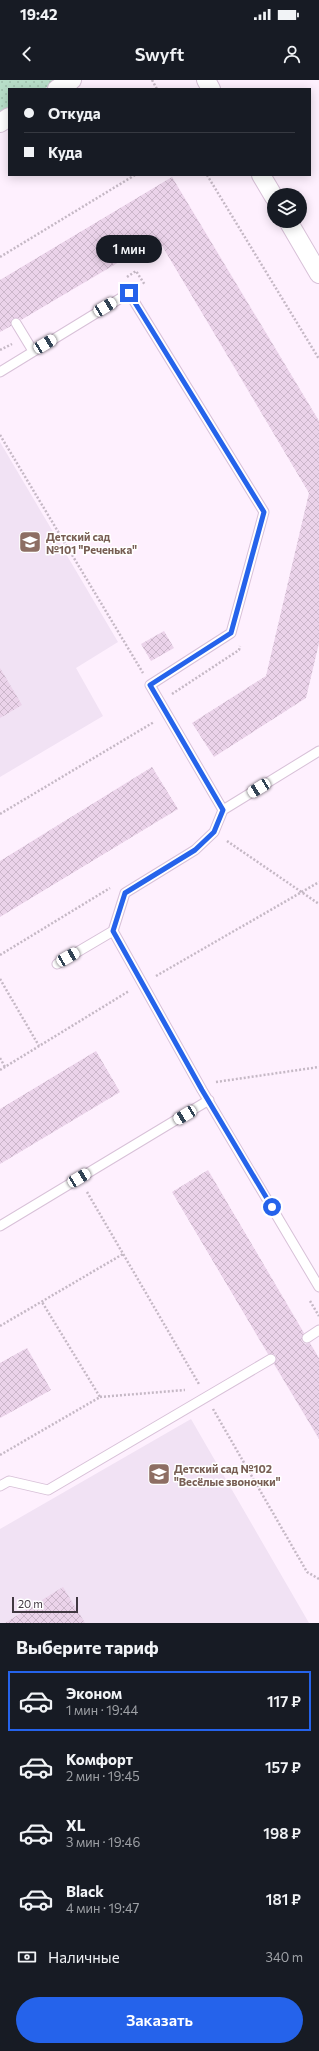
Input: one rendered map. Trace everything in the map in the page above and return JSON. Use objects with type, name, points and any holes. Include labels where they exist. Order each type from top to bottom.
[{"type":"street","points":[[59,88],[72,80]]},
{"type":"street","points":[[262,176],[269,188]]},
{"type":"street","points":[[292,228],[319,274]]},
{"type":"lane","points":[[0,372],[129,293],[264,512],[231,633],[150,685],[223,810]]},
{"type":"lane","points":[[16,323],[33,351]]},
{"type":"lane","points":[[57,964],[113,931],[125,893],[195,850],[214,832],[223,810],[319,751]]},
{"type":"lane","points":[[113,931],[202,1090],[319,1287]]},
{"type":"lane","points":[[0,1226],[208,1100]]},
{"type":"lane","points":[[307,1338],[319,1330]]},
{"type":"lane","points":[[0,1486],[9,1481],[48,1490],[204,1392],[271,1359]]},
{"type":"path","points":[[0,256],[132,176]]},
{"type":"path","points":[[208,176],[319,358]]},
{"type":"path","points":[[123,279],[136,271],[149,291]]},
{"type":"path","points":[[0,350],[24,336]]},
{"type":"path","points":[[0,435],[150,685]]},
{"type":"path","points":[[175,701],[171,694],[239,650],[241,643]]},
{"type":"path","points":[[0,814],[155,721],[159,728]]},
{"type":"path","points":[[214,832],[319,904]]},
{"type":"path","points":[[0,1070],[142,984],[319,882]]},
{"type":"path","points":[[0,955],[112,886]]},
{"type":"path","points":[[0,978],[39,1046]]},
{"type":"path","points":[[0,1058],[5,1067]]},
{"type":"path","points":[[202,1090],[215,1082],[319,1068]]},
{"type":"path","points":[[0,1326],[123,1254],[307,1572],[319,1579]]},
{"type":"path","points":[[42,1302],[100,1397]]},
{"type":"path","points":[[0,1455],[100,1397],[204,1392]]},
{"type":"shaded area","name":"Детский сад №101 \"Реченька\"","points":[[0,442],[118,642],[76,668],[103,716],[0,777]]},
{"type":"shaded area","name":"Детский сад №102 \"Весёлые звоночки\"","points":[[191,1419],[309,1623],[0,1623],[0,1529]]},
{"type":"green space","points":[[0,80],[59,80],[46,88],[8,88],[8,111],[0,116]]},
{"type":"building","points":[[172,177],[319,421],[319,643],[306,698],[214,757],[192,723],[266,676],[309,493],[158,239],[21,320],[19,318],[13,318],[11,320],[11,326],[0,332],[0,280]]},
{"type":"building","points":[[164,631],[174,648],[151,661],[141,644]]},
{"type":"building","points":[[0,668],[22,705],[0,718]]},
{"type":"building","points":[[152,767],[178,809],[0,917],[0,861]]},
{"type":"building","points":[[96,1051],[120,1092],[0,1164],[0,1109]]},
{"type":"building","points":[[208,1170],[304,1333],[302,1336],[302,1341],[305,1344],[310,1343],[319,1358],[319,1439],[274,1364],[276,1356],[274,1354],[268,1354],[172,1192]]},
{"type":"building","points":[[27,1348],[51,1390],[0,1418],[0,1363]]},
{"type":"building","points":[[63,1587],[85,1623],[5,1623]]},
{"type":"place","name":"Детский сад №101 \"Реченька\"","points":[[30,542]]},
{"type":"place","name":"Детский сад №102 \"Весёлые звоночки\"","points":[[159,1474]]},
{"type":"route","points":[[129,293],[264,512],[231,633],[150,685],[223,810],[214,832],[195,850],[125,893],[113,931],[202,1090],[272,1207]]}]
